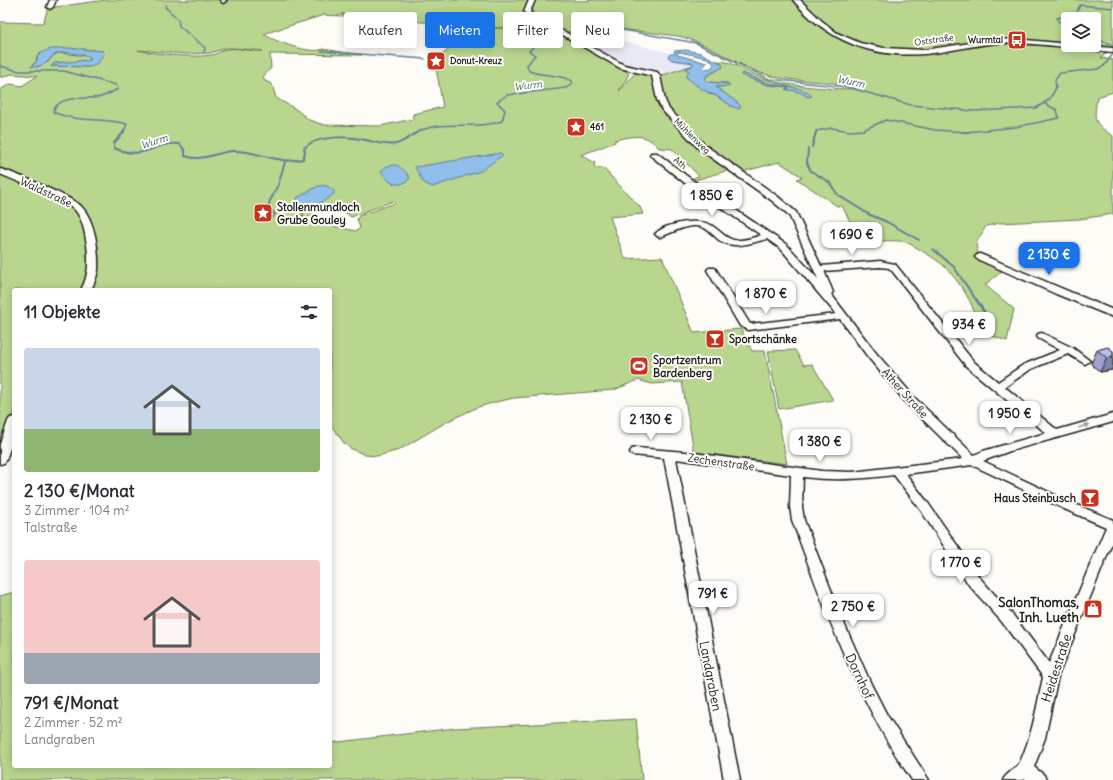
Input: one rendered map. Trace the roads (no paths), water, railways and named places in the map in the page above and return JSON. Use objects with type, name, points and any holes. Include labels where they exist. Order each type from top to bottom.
[{"type":"street","name":"Mühlenweg","points":[[532,0],[527,12],[530,16],[565,34],[622,67],[654,74],[656,76],[661,100],[666,110],[702,147],[774,198],[793,214],[827,289],[829,298]]},
{"type":"street","name":"Oststraße","points":[[796,0],[836,34],[857,43],[882,49],[926,52],[975,43],[1008,41],[1109,50]]},
{"type":"street","name":"Ath","points":[[654,155],[689,182],[735,212]]},
{"type":"street","name":"Waldstraße","points":[[0,171],[67,200],[76,206],[82,213],[91,240],[93,269],[92,277],[87,288]]},
{"type":"street","name":"Ather Straße","points":[[735,212],[770,236],[794,256],[829,298],[877,361],[912,402],[973,461],[1066,505],[1113,525]]},
{"type":"street","points":[[660,234],[670,229],[698,224],[706,226],[727,240],[734,242],[770,236]]},
{"type":"street","points":[[980,257],[1059,292],[1112,311]]},
{"type":"street","points":[[818,269],[880,264],[892,266],[962,355],[1056,435]]},
{"type":"street","points":[[712,270],[744,324],[748,327],[843,316]]},
{"type":"street","points":[[1042,336],[1085,361]]},
{"type":"street","points":[[998,387],[1026,367],[1068,350]]},
{"type":"street","name":"Zechenstraße","points":[[636,452],[797,472],[852,476],[898,472],[973,461],[987,454],[1113,418]]},
{"type":"street","points":[[0,460],[12,427]]},
{"type":"street","name":"Landgraben","points":[[669,455],[732,780]]},
{"type":"street","name":"Dornhof","points":[[797,472],[796,507],[798,520],[851,657],[879,717],[904,759],[921,780]]},
{"type":"street","points":[[898,472],[924,506],[974,581],[1007,618],[1051,676]]},
{"type":"street","name":"Heidestraße","points":[[1025,769],[1037,738],[1051,676],[1113,525]]},
{"type":"street","points":[[1011,780],[1025,769],[1038,780]]},
{"type":"water","points":[[69,48],[103,51],[104,54],[98,63],[89,67],[51,66],[55,63],[90,60],[89,56],[66,52],[55,54],[42,65],[31,67],[37,61],[37,57],[43,52],[52,49]]},
{"type":"water","points":[[686,50],[701,53],[722,64],[723,67],[706,76],[705,80],[709,82],[729,84],[729,86],[716,87],[740,105],[740,109],[733,107],[716,96],[701,89],[686,77],[689,71],[685,69],[692,66],[693,63],[672,60],[668,57],[670,54],[675,54],[674,51]],"holes":[[[680,52],[707,58],[713,62],[714,65],[711,68],[705,69],[703,67],[707,63],[678,55],[677,53]]]},
{"type":"water","points":[[742,73],[767,83],[804,90],[812,96],[808,97],[792,90],[785,89],[789,89],[788,87],[768,85],[741,75]]},
{"type":"water","points":[[501,153],[503,155],[481,171],[432,187],[423,182],[415,167]]},
{"type":"water","points":[[397,165],[405,171],[410,178],[402,184],[394,184],[390,182],[381,171],[387,166]]},
{"type":"water","points":[[318,186],[329,187],[334,191],[334,194],[317,204],[307,206],[297,204],[297,198]]},
{"type":"waterway","points":[[166,5],[165,7],[178,19],[179,26],[205,48],[204,52]]},
{"type":"waterway","name":"Wurm","points":[[1077,12],[1080,5],[1113,8]]},
{"type":"waterway","name":"Wurm","points":[[1061,17],[1057,18],[1061,23]]},
{"type":"waterway","name":"Wurm","points":[[417,133],[436,126],[480,125],[502,121],[505,110],[497,102],[507,95],[566,88],[572,84],[572,81],[561,77],[529,71],[527,65],[535,55],[529,51],[537,43],[554,35],[574,33],[588,29],[623,30],[696,43],[769,79],[847,87],[911,105],[974,111],[1036,108],[1049,100],[1056,88],[1055,80],[1060,73],[1098,69],[1104,66],[1113,54]]},
{"type":"waterway","name":"Wurm","points":[[1101,41],[1113,45]]},
{"type":"waterway","points":[[321,51],[425,59]]},
{"type":"waterway","name":"Wurm","points":[[0,66],[19,71],[64,71],[116,85],[118,89],[101,97],[73,99],[60,102],[53,112],[71,118],[127,124],[123,133]]},
{"type":"waterway","points":[[966,132],[1016,127],[1059,118],[1057,110],[1045,104]]},
{"type":"waterway","points":[[816,132],[832,128],[850,131],[863,130],[886,120],[935,130],[966,132]]},
{"type":"waterway","name":"Wurm","points":[[124,132],[114,143],[114,148],[125,152],[142,152],[162,145],[180,144],[185,151],[185,156],[192,158],[233,151],[242,151],[285,160],[303,159],[305,152],[304,148],[310,144],[325,139],[342,137],[385,144],[396,144],[417,133]]},
{"type":"waterway","points":[[812,147],[816,132]]},
{"type":"waterway","points":[[808,149],[807,163],[811,171],[829,182],[838,195],[868,214],[887,222],[919,240]]},
{"type":"waterway","points":[[269,207],[269,203],[278,185],[285,162]]},
{"type":"waterway","points":[[272,211],[275,214],[272,218]]},
{"type":"waterway","points":[[933,249],[954,267],[976,300]]},
{"type":"waterway","points":[[976,299],[992,326]]},
{"type":"place","name":"Wurmtal","points":[[1017,40]]},
{"type":"place","name":"Donut-Kreuz","points":[[436,61]]},
{"type":"place","name":"461","points":[[576,127]]},
{"type":"place","name":"Stollenmundloch Grube Gouley","points":[[263,213]]},
{"type":"place","name":"Sportschänke","points":[[715,339]]},
{"type":"place","name":"Sportzentrum Bardenberg","points":[[639,366]]},
{"type":"place","name":"Haus Steinbusch","points":[[1090,498]]},
{"type":"place","name":"SalonThomas, Inh. Lueth","points":[[1093,609]]}]
